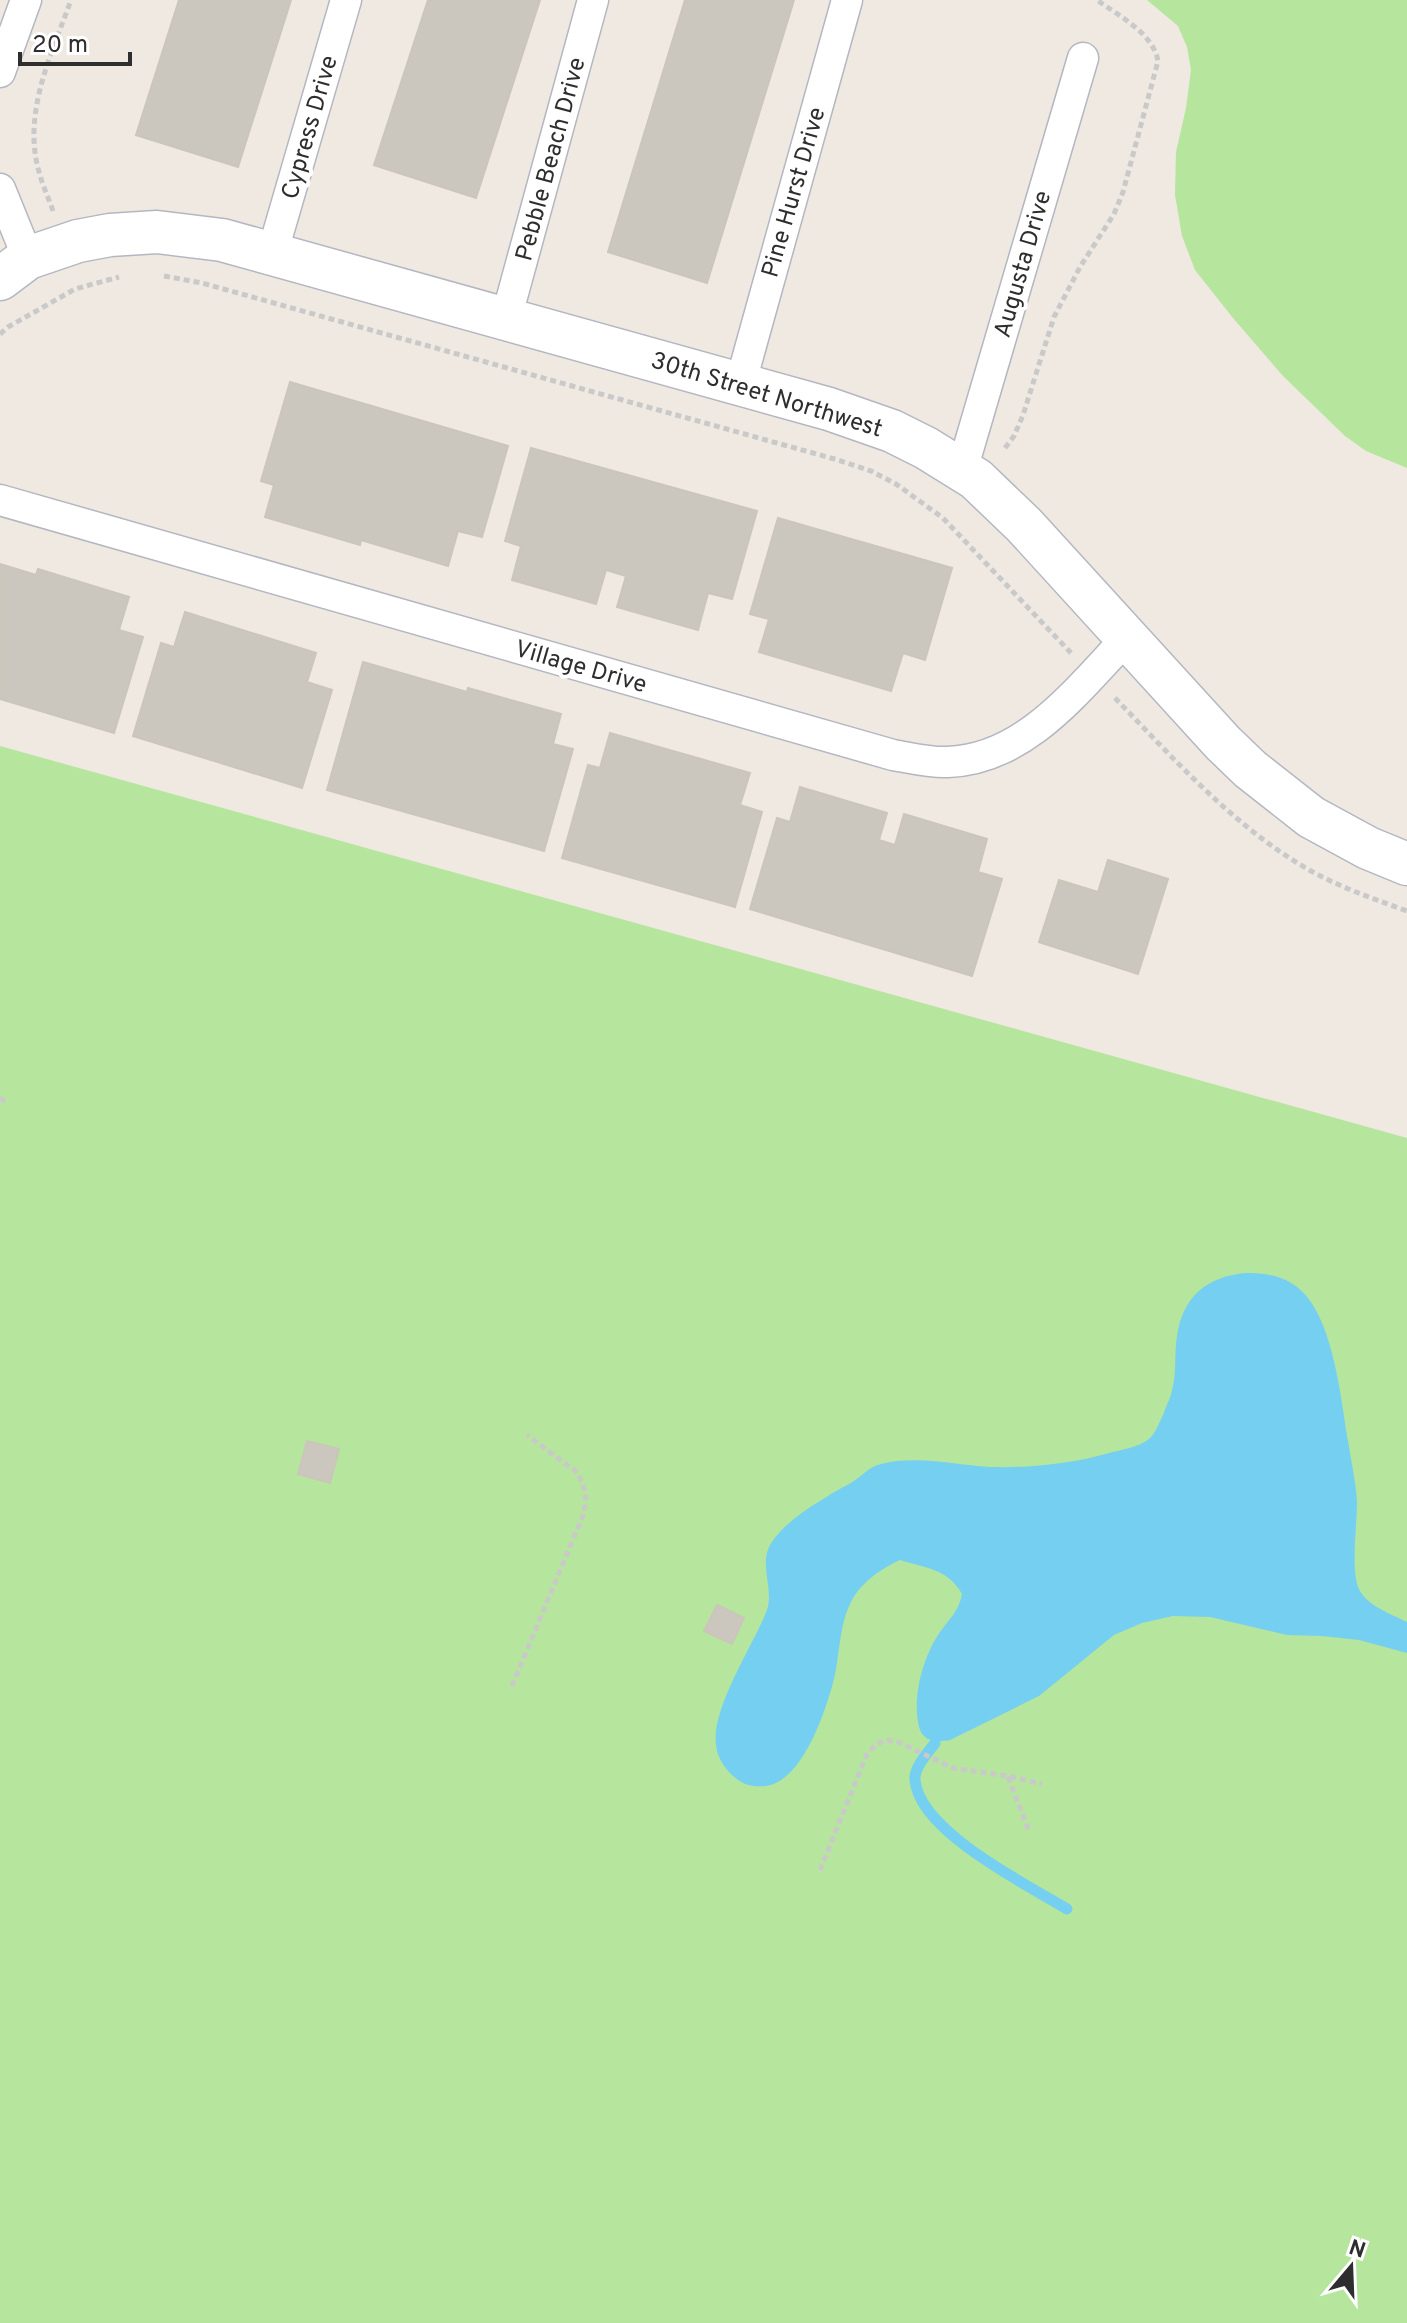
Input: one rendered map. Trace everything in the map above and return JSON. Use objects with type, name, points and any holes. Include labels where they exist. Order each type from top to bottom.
[{"type":"street","points":[[0,72],[26,0]]},
{"type":"street","name":"Cypress Drive","points":[[272,254],[346,0]]},
{"type":"street","name":"Pebble Beach Drive","points":[[506,319],[593,0]]},
{"type":"street","name":"Pine Hurst Drive","points":[[740,385],[847,0]]},
{"type":"street","name":"Augusta Drive","points":[[969,475],[1083,58]]},
{"type":"street","points":[[0,189],[31,261]]},
{"type":"street","name":"30th Street Northwest","points":[[31,261],[110,235],[157,232],[222,240],[829,409],[892,431],[969,475],[1024,525],[1223,743],[1266,783],[1338,833],[1407,864]]},
{"type":"street","name":"Village Drive","points":[[0,500],[878,751],[945,763],[971,760],[1020,740],[1048,719],[1127,638]]},
{"type":"path","points":[[31,261],[39,174],[34,116],[39,89],[71,0]]},
{"type":"path","points":[[159,275],[202,283],[838,460],[871,471],[896,484],[943,518],[969,475],[1014,436],[1054,317],[1080,267],[1114,214],[1123,192],[1158,61],[1156,50],[1149,41],[1097,0]]},
{"type":"path","points":[[0,334],[18,320],[75,289],[124,276]]},
{"type":"path","points":[[512,1686],[584,1513],[586,1493],[578,1473],[527,1435]]},
{"type":"path","points":[[820,1870],[867,1754],[877,1744],[887,1740],[953,1768],[1042,1784]]},
{"type":"path","points":[[1008,1776],[1029,1831]]},
{"type":"green space","points":[[1147,0],[1407,0],[1407,468],[1366,451],[1345,436],[1283,376],[1195,270],[1182,236],[1175,195],[1176,152],[1191,70],[1187,47],[1178,26]]},
{"type":"green space","points":[[0,746],[1407,1138],[1407,2323],[0,2323]]},
{"type":"water","points":[[1245,1273],[1272,1276],[1291,1283],[1309,1300],[1319,1317],[1333,1358],[1355,1479],[1355,1568],[1358,1587],[1372,1604],[1407,1622],[1407,1653],[1359,1640],[1287,1635],[1210,1617],[1173,1616],[1142,1623],[1114,1635],[1039,1696],[950,1740],[933,1741],[925,1737],[920,1728],[917,1699],[921,1675],[929,1652],[956,1610],[962,1594],[943,1574],[900,1560],[872,1577],[851,1602],[844,1620],[834,1679],[819,1725],[791,1772],[766,1786],[744,1784],[730,1773],[720,1760],[716,1730],[734,1677],[767,1610],[767,1553],[787,1525],[810,1507],[881,1464],[922,1460],[990,1467],[1035,1466],[1095,1457],[1145,1442],[1156,1430],[1171,1396],[1177,1336],[1185,1310],[1208,1284]]},
{"type":"building","points":[[179,0],[291,0],[238,167],[136,135]]},
{"type":"building","points":[[428,0],[540,0],[476,198],[374,165]]},
{"type":"building","points":[[685,0],[794,0],[707,283],[608,252]]},
{"type":"building","points":[[290,382],[508,446],[482,537],[458,531],[448,566],[361,540],[360,545],[265,517],[274,485],[261,481]]},
{"type":"building","points":[[531,448],[757,511],[732,599],[708,593],[698,630],[617,607],[626,576],[606,570],[596,604],[512,580],[521,546],[505,541]]},
{"type":"building","points":[[778,518],[952,568],[925,660],[903,653],[891,691],[759,652],[769,619],[750,614]]},
{"type":"building","points":[[0,564],[36,575],[38,569],[129,597],[119,630],[143,637],[114,733],[0,699]]},
{"type":"building","points":[[185,612],[316,653],[307,682],[332,690],[302,788],[133,736],[161,643],[174,647]]},
{"type":"building","points":[[363,662],[467,692],[468,688],[561,714],[553,744],[573,749],[544,851],[327,790]]},
{"type":"building","points":[[610,733],[750,773],[740,805],[762,812],[735,907],[562,858],[588,765],[600,768]]},
{"type":"building","points":[[800,787],[887,813],[879,840],[895,845],[904,814],[987,839],[978,872],[1002,879],[972,976],[750,909],[777,818],[790,822]]},
{"type":"building","points":[[1108,860],[1168,879],[1138,974],[1039,942],[1059,880],[1098,892]]},
{"type":"building","points":[[307,1441],[339,1449],[330,1483],[298,1474]]},
{"type":"building","points":[[717,1605],[744,1618],[732,1644],[704,1631]]},
{"type":"waterway","points":[[935,1743],[915,1775],[921,1799],[935,1818],[977,1854],[1067,1909]]}]
